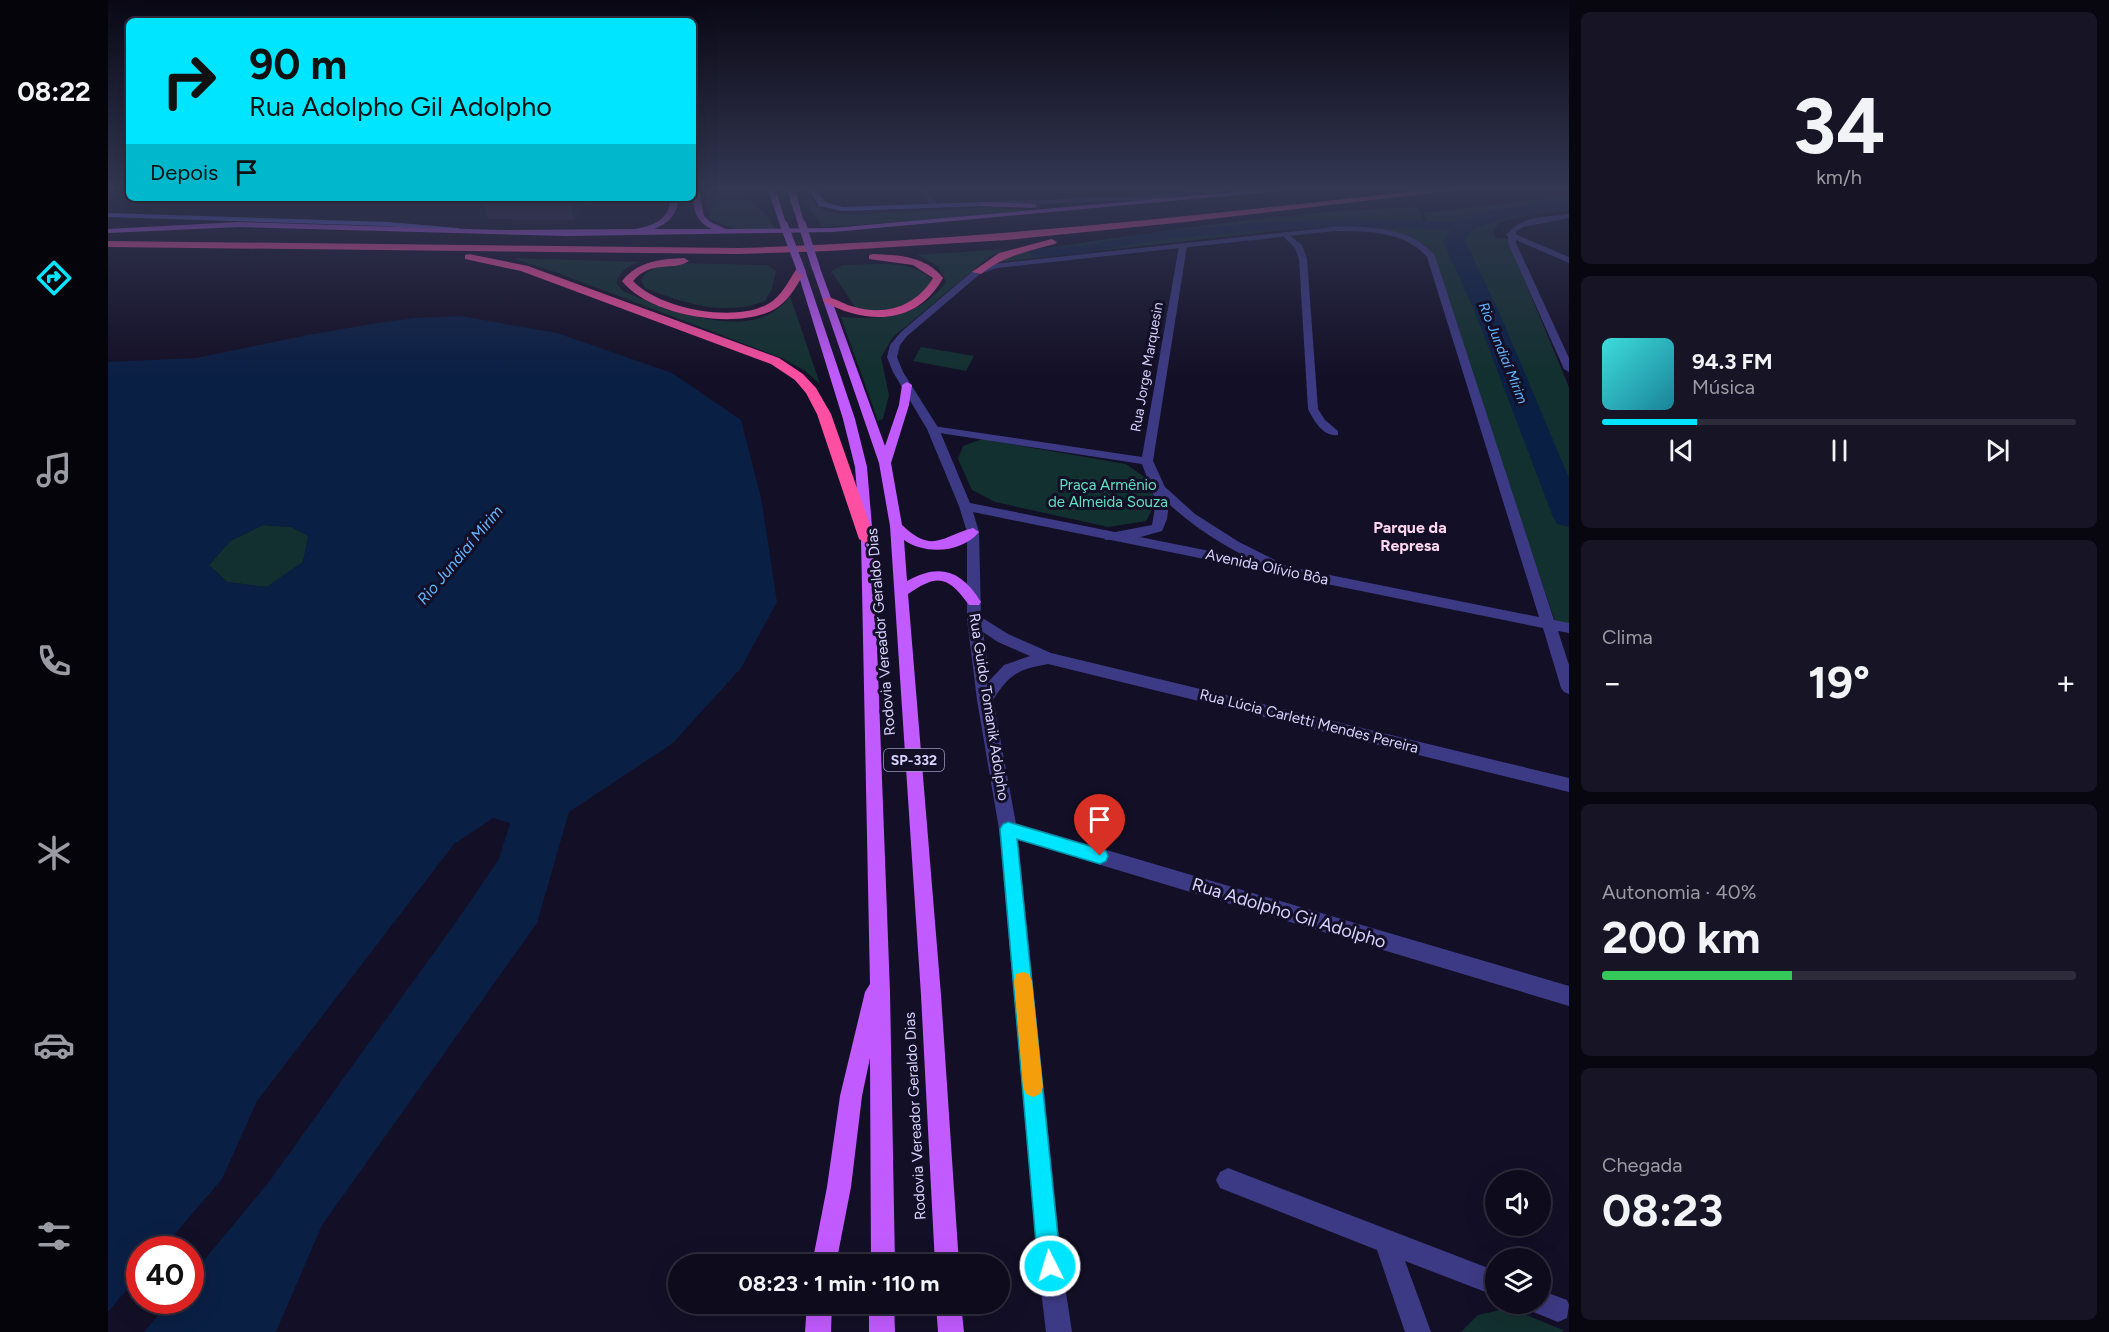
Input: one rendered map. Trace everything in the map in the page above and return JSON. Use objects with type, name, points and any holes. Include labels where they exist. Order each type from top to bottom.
[{"type":"highway","points":[[402,252],[721,259]]},
{"type":"highway","points":[[809,269],[775,304],[737,316],[704,314],[651,298],[633,290],[627,281],[636,270],[662,262],[853,256],[899,252]]},
{"type":"highway","points":[[977,272],[991,260],[1010,252]]},
{"type":"highway","points":[[425,253],[480,259],[524,268],[775,361],[799,377],[812,391],[824,414],[867,539]]},
{"type":"highway","points":[[828,300],[855,313],[894,312],[915,304],[933,290],[938,278],[929,267],[912,260],[853,256]]},
{"type":"main road","name":"Rodovia Vereador Geraldo Dias","points":[[799,252],[828,300],[885,463],[896,526],[931,995],[946,1254]]},
{"type":"main road","name":"Rodovia Vereador Geraldo Dias","points":[[806,252],[861,467],[867,539],[883,1093],[883,1254]]},
{"type":"main road","points":[[885,463],[904,405],[907,385]]},
{"type":"main road","points":[[896,526],[908,539],[933,547],[957,541],[973,532]]},
{"type":"main road","points":[[901,592],[924,577],[942,575],[955,579],[974,602]]},
{"type":"main road","points":[[826,1254],[839,1187],[851,1096],[880,971]]},
{"type":"main road","points":[[818,1332],[819,1314]]},
{"type":"main road","points":[[882,1314],[882,1332]]},
{"type":"main road","points":[[950,1314],[951,1332]]},
{"type":"street","points":[[977,272],[1019,262],[1120,252]]},
{"type":"street","name":"Rua Jorge Marquesin","points":[[1147,461],[1182,252]]},
{"type":"street","points":[[1301,252],[1313,409],[1320,422],[1334,433]]},
{"type":"street","points":[[1427,252],[1431,256],[1569,688]]},
{"type":"street","points":[[1516,252],[1569,369]]},
{"type":"street","points":[[1533,252],[1568,260]]},
{"type":"street","points":[[1551,252],[1568,260]]},
{"type":"street","name":"Rua Guido Tomanik Adolpho","points":[[977,272],[916,324],[895,345],[892,357],[898,372],[933,429],[965,506],[973,532],[974,619],[985,700],[1008,829],[1048,1255],[1059,1332]]},
{"type":"street","points":[[933,429],[1147,461],[1161,490],[1164,507],[1162,519],[1157,528],[1137,534],[1110,537]]},
{"type":"street","points":[[1161,490],[1196,523],[1220,539],[1286,571]]},
{"type":"street","name":"Avenida Olívio Bôa","points":[[965,506],[1569,628]]},
{"type":"street","name":"Rua Lúcia Carletti Mendes Pereira","points":[[974,619],[1004,638],[1048,658],[1569,785]]},
{"type":"street","name":"Rua Lúcia Carletti Mendes Pereira","points":[[985,700],[1003,672],[1018,663],[1048,658]]},
{"type":"street","name":"Rua Adolpho Gil Adolpho","points":[[1008,829],[1569,996]]},
{"type":"street","points":[[1228,1180],[1485,1280]]},
{"type":"street","points":[[1386,1241],[1418,1332]]},
{"type":"green space","points":[[1000,252],[989,257],[893,337],[881,357],[889,395],[883,419],[878,421],[841,317],[885,317],[912,310],[924,303],[946,282],[938,266],[917,255]]},
{"type":"green space","points":[[1021,252],[1087,252],[1000,262]]},
{"type":"green space","points":[[1429,252],[1513,252],[1569,387],[1569,626],[1556,624]]},
{"type":"green space","points":[[512,258],[641,262],[628,267],[620,275],[616,283],[624,292],[664,307],[710,319],[733,322],[755,319],[774,311],[790,296],[820,384],[805,371],[782,358],[558,273]]},
{"type":"green space","points":[[673,263],[767,265],[776,271],[772,289],[765,301],[750,306],[719,308],[674,299],[645,288],[641,279],[646,273],[654,268]]},
{"type":"green space","points":[[889,264],[911,268],[931,278],[926,290],[907,305],[883,311],[857,310],[831,271],[843,265]]},
{"type":"green space","points":[[921,347],[974,356],[966,371],[913,361]]},
{"type":"green space","name":"Praça Armênio de Almeida Souza","points":[[982,439],[1126,464],[1146,478],[1156,502],[1146,521],[1108,527],[995,502],[972,490],[958,459],[963,446]]},
{"type":"green space","points":[[263,525],[291,527],[309,536],[303,562],[267,587],[227,582],[209,565],[230,541]]},
{"type":"green space","points":[[1524,1314],[1563,1330],[1563,1332],[1461,1332],[1478,1315]]},
{"type":"water","points":[[460,316],[557,333],[672,373],[741,420],[761,497],[777,602],[741,668],[673,743],[569,812],[537,923],[322,1225],[276,1332],[144,1332],[159,1314],[204,1314],[204,1260],[268,1183],[456,922],[499,859],[510,823],[493,818],[454,844],[257,1101],[222,1179],[173,1236],[126,1236],[126,1291],[108,1312],[108,362],[196,358],[415,318]],"holes":[[[263,525],[291,527],[308,536],[303,562],[267,587],[227,582],[209,565],[230,541]]]},
{"type":"waterway","points":[[1034,253],[1047,252]]},
{"type":"waterway","name":"Rio Jundiaí Mirim","points":[[1459,252],[1487,312],[1569,517]]},
{"type":"slow traffic","points":[[1023,981],[1033,1087]]},
{"type":"district","name":"Parque da Represa","points":[[1410,536]]},
{"type":"route","points":[[1050,1266],[1008,829],[1100,856]]}]
